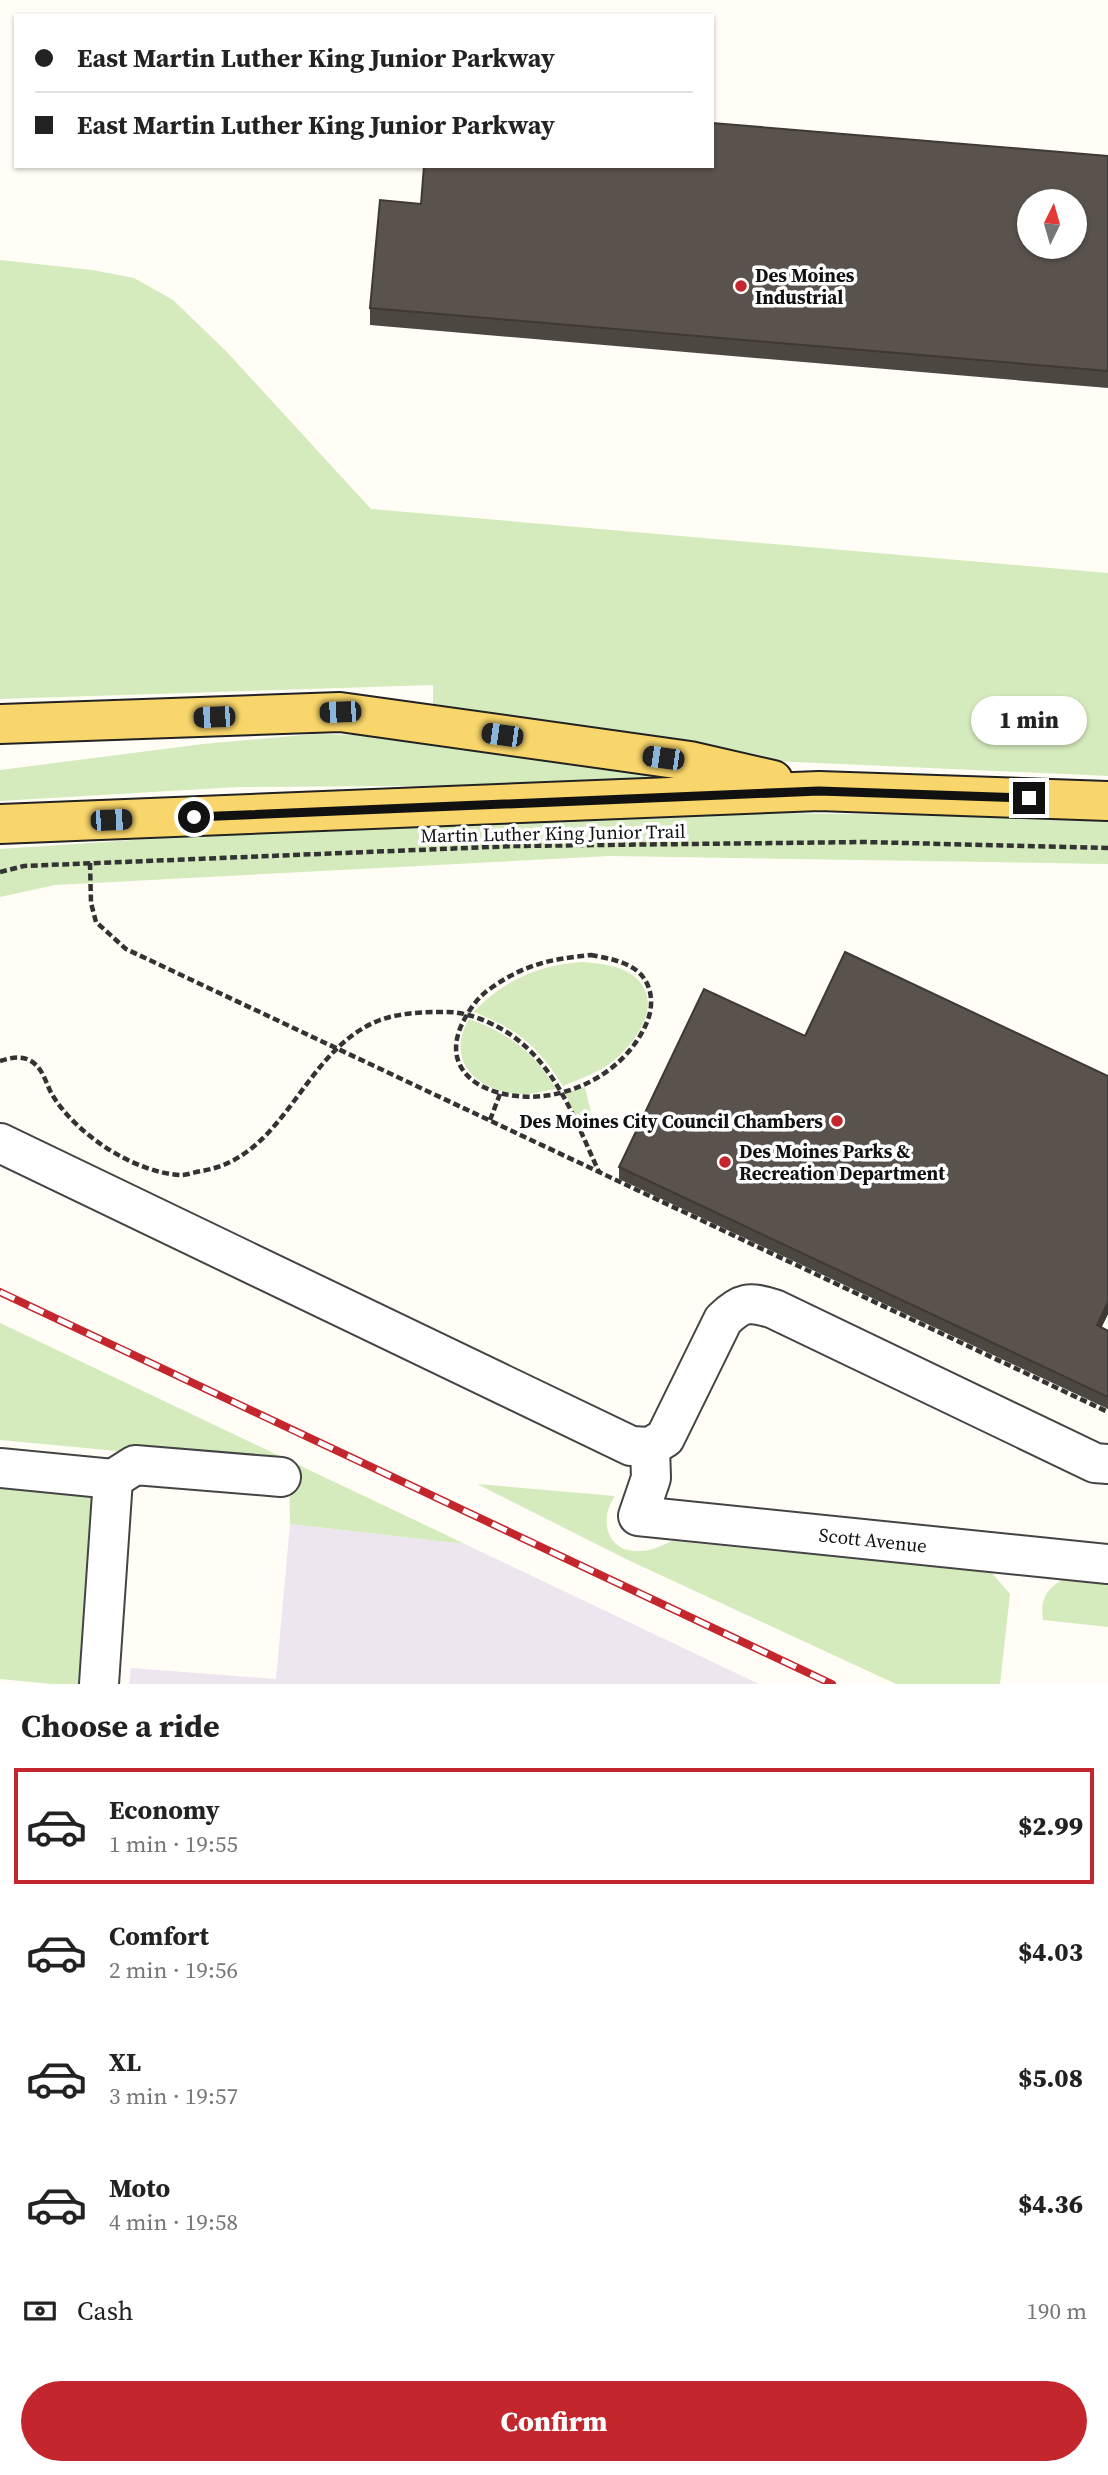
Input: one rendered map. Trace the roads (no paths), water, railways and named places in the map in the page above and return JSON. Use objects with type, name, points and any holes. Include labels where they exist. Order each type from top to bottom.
[{"type":"main road","points":[[0,724],[340,712],[690,761],[819,791]]},
{"type":"main road","points":[[0,824],[819,791],[1108,801]]},
{"type":"street","points":[[0,1143],[631,1446],[649,1447],[666,1438],[723,1320],[737,1307],[756,1303],[774,1309],[1095,1463],[1108,1464]]},
{"type":"street","name":"Scott Avenue","points":[[649,1447],[650,1478],[638,1516],[1108,1564]]},
{"type":"street","points":[[0,1468],[113,1479],[135,1465],[281,1477]]},
{"type":"street","points":[[99,1684],[113,1479]]},
{"type":"railway","points":[[0,1292],[832,1684]]},
{"type":"place","name":"Des Moines Industrial","points":[[741,286]]},
{"type":"place","name":"Des Moines City Council Chambers","points":[[837,1121]]},
{"type":"place","name":"Des Moines Parks & Recreation Department","points":[[725,1162]]}]
